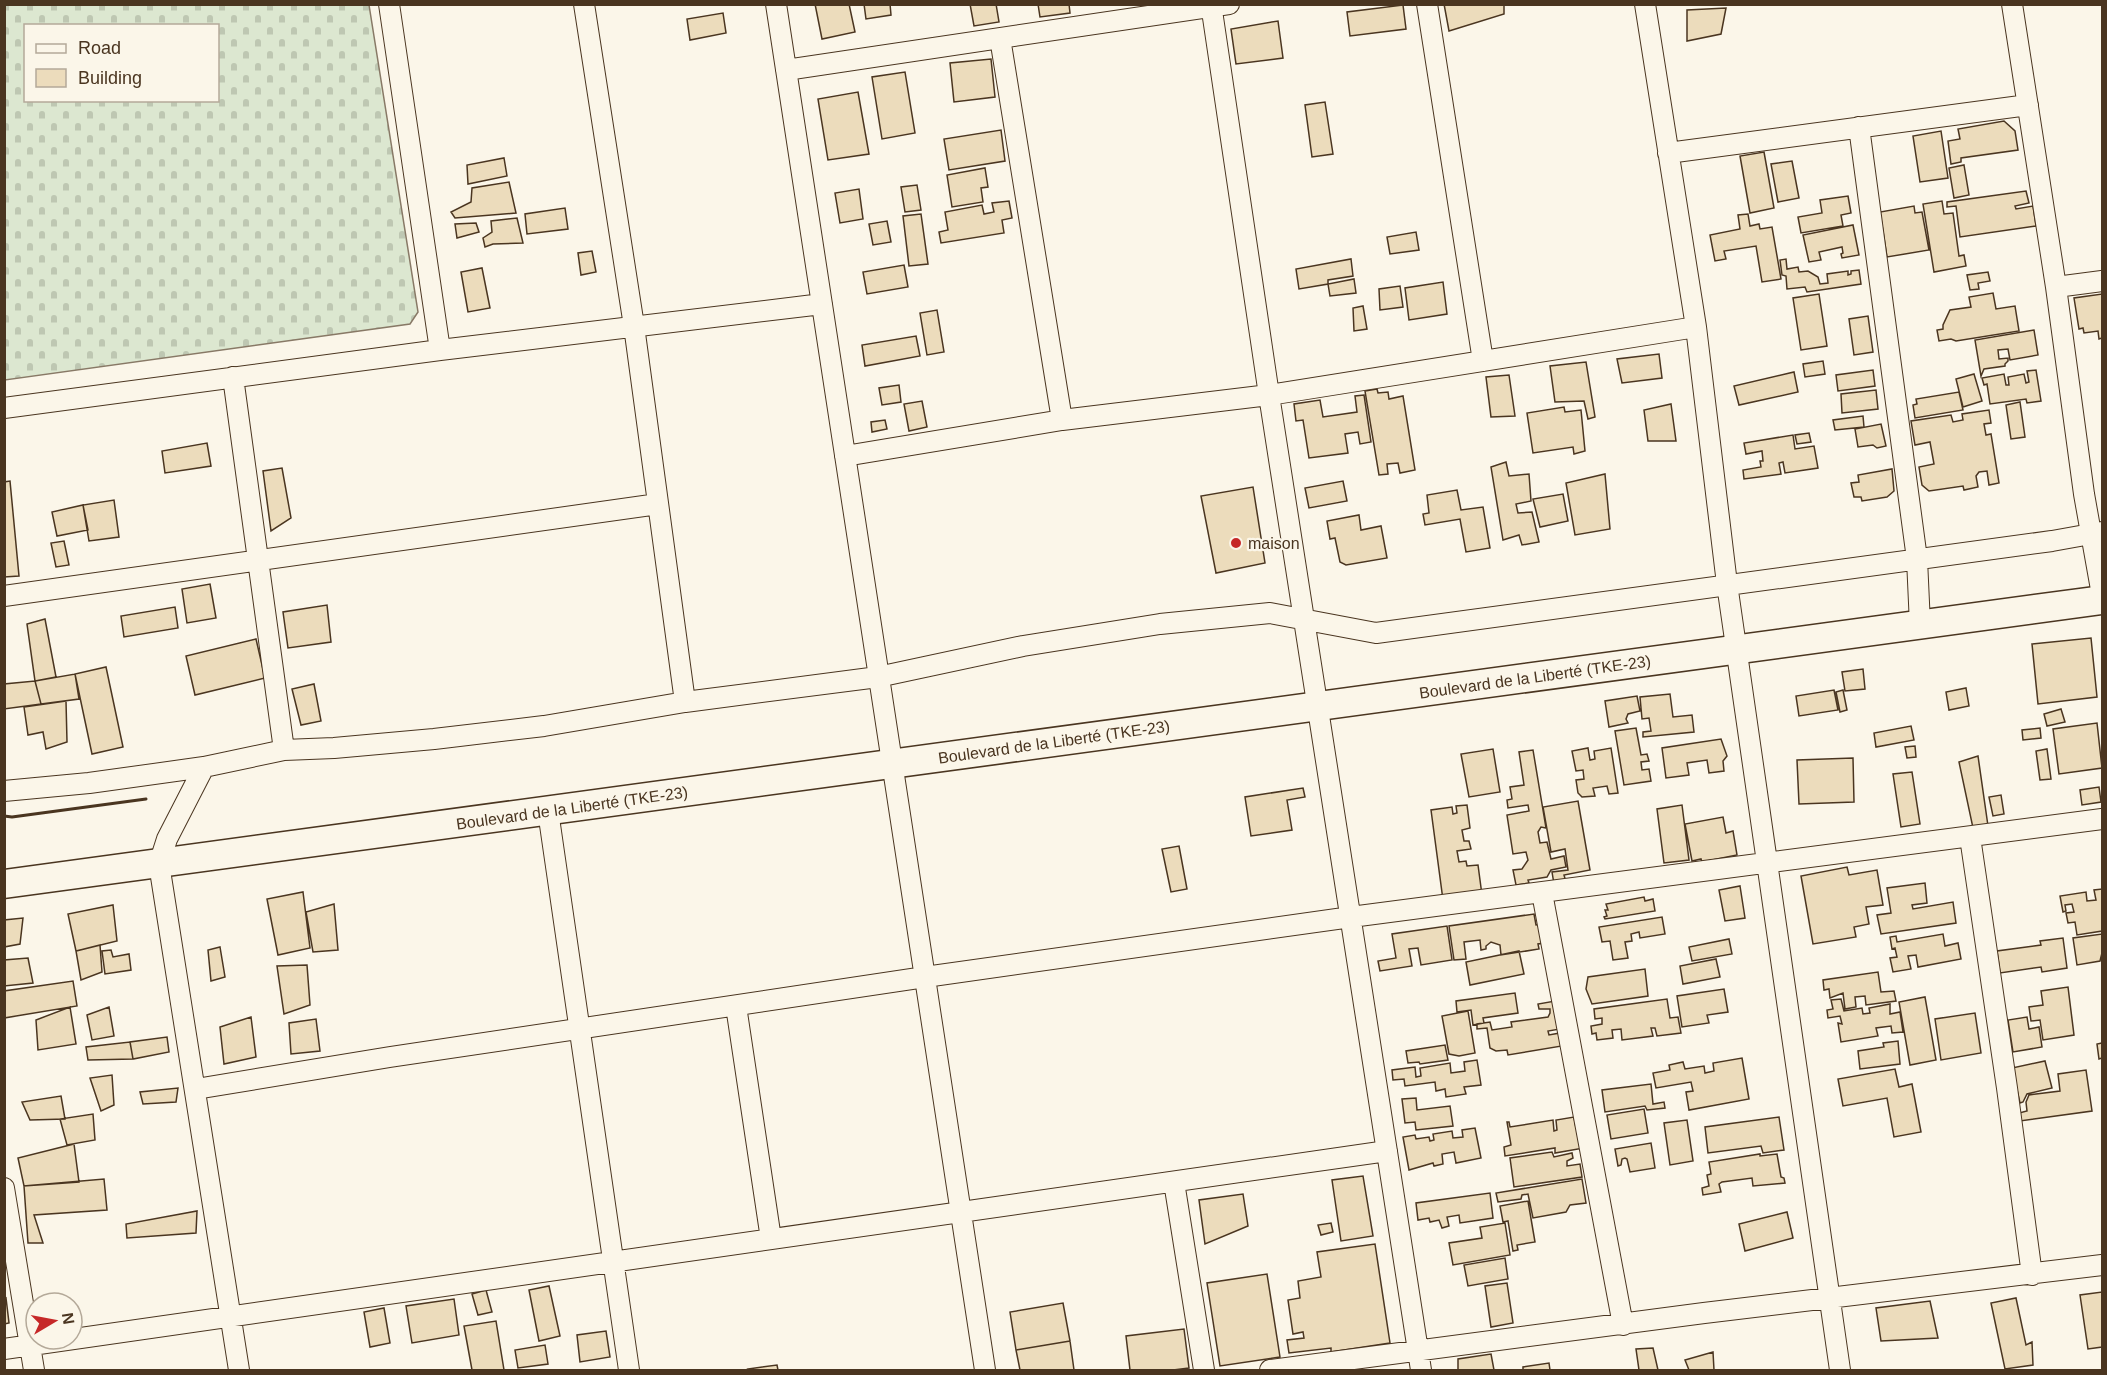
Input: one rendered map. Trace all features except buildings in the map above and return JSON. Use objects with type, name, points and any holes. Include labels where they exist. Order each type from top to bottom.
[{"type":"street","points":[[388,4],[440,350]]},
{"type":"street","points":[[584,4],[634,327],[685,702]]},
{"type":"street","points":[[776,4],[985,1371]]},
{"type":"street","points":[[1427,4],[1483,361]]},
{"type":"street","points":[[1645,4],[1696,327],[1727,584],[1840,1371]]},
{"type":"street","points":[[2012,4],[2097,534],[2103,595]]},
{"type":"street","points":[[786,70],[1217,5],[1269,395],[1306,620],[1420,1361]]},
{"type":"street","points":[[1000,38],[1062,420]]},
{"type":"street","points":[[1668,153],[2028,105]]},
{"type":"street","points":[[1859,128],[1917,559],[1920,625]]},
{"type":"street","points":[[2056,287],[2103,280]]},
{"type":"street","points":[[4,408],[440,350],[822,304]]},
{"type":"street","points":[[845,456],[1062,420],[1269,395],[1696,327]]},
{"type":"street","points":[[233,377],[284,750]]},
{"type":"street","points":[[4,596],[658,504]]},
{"type":"street","points":[[4,791],[89,783],[204,767],[284,750],[434,739],[544,726],[685,702],[878,677],[1023,646],[1160,624],[1270,613],[1376,633],[2097,534]]},
{"type":"street","name":"Boulevard de la Liberté (TKE-23)","points":[[4,884],[2103,600]]},
{"type":"street","points":[[204,767],[167,839],[159,864],[238,1371]]},
{"type":"street","points":[[548,811],[629,1371]]},
{"type":"street","points":[[195,1089],[390,1057],[925,977],[1352,917],[2103,819]]},
{"type":"street","points":[[1970,837],[2032,1275]]},
{"type":"street","points":[[1542,893],[1623,1325]]},
{"type":"street","points":[[736,1006],[771,1239]]},
{"type":"street","points":[[84,1338],[1388,1152]]},
{"type":"street","points":[[1174,1182],[1204,1371]]},
{"type":"street","points":[[4,1188],[24,1310]]},
{"type":"street","points":[[1270,1371],[1420,1361],[1704,1313],[2103,1265]]},
{"type":"street","points":[[4,1349],[24,1347]]},
{"type":"street","points":[[31,1351],[34,1371]]},
{"type":"green space","points":[[4,5],[369,5],[418,312],[410,324],[5,380]]},
{"type":"wall","points":[[4,816],[12,817],[146,799]]},
{"type":"place","name":"maison","points":[[1236,543]]}]
